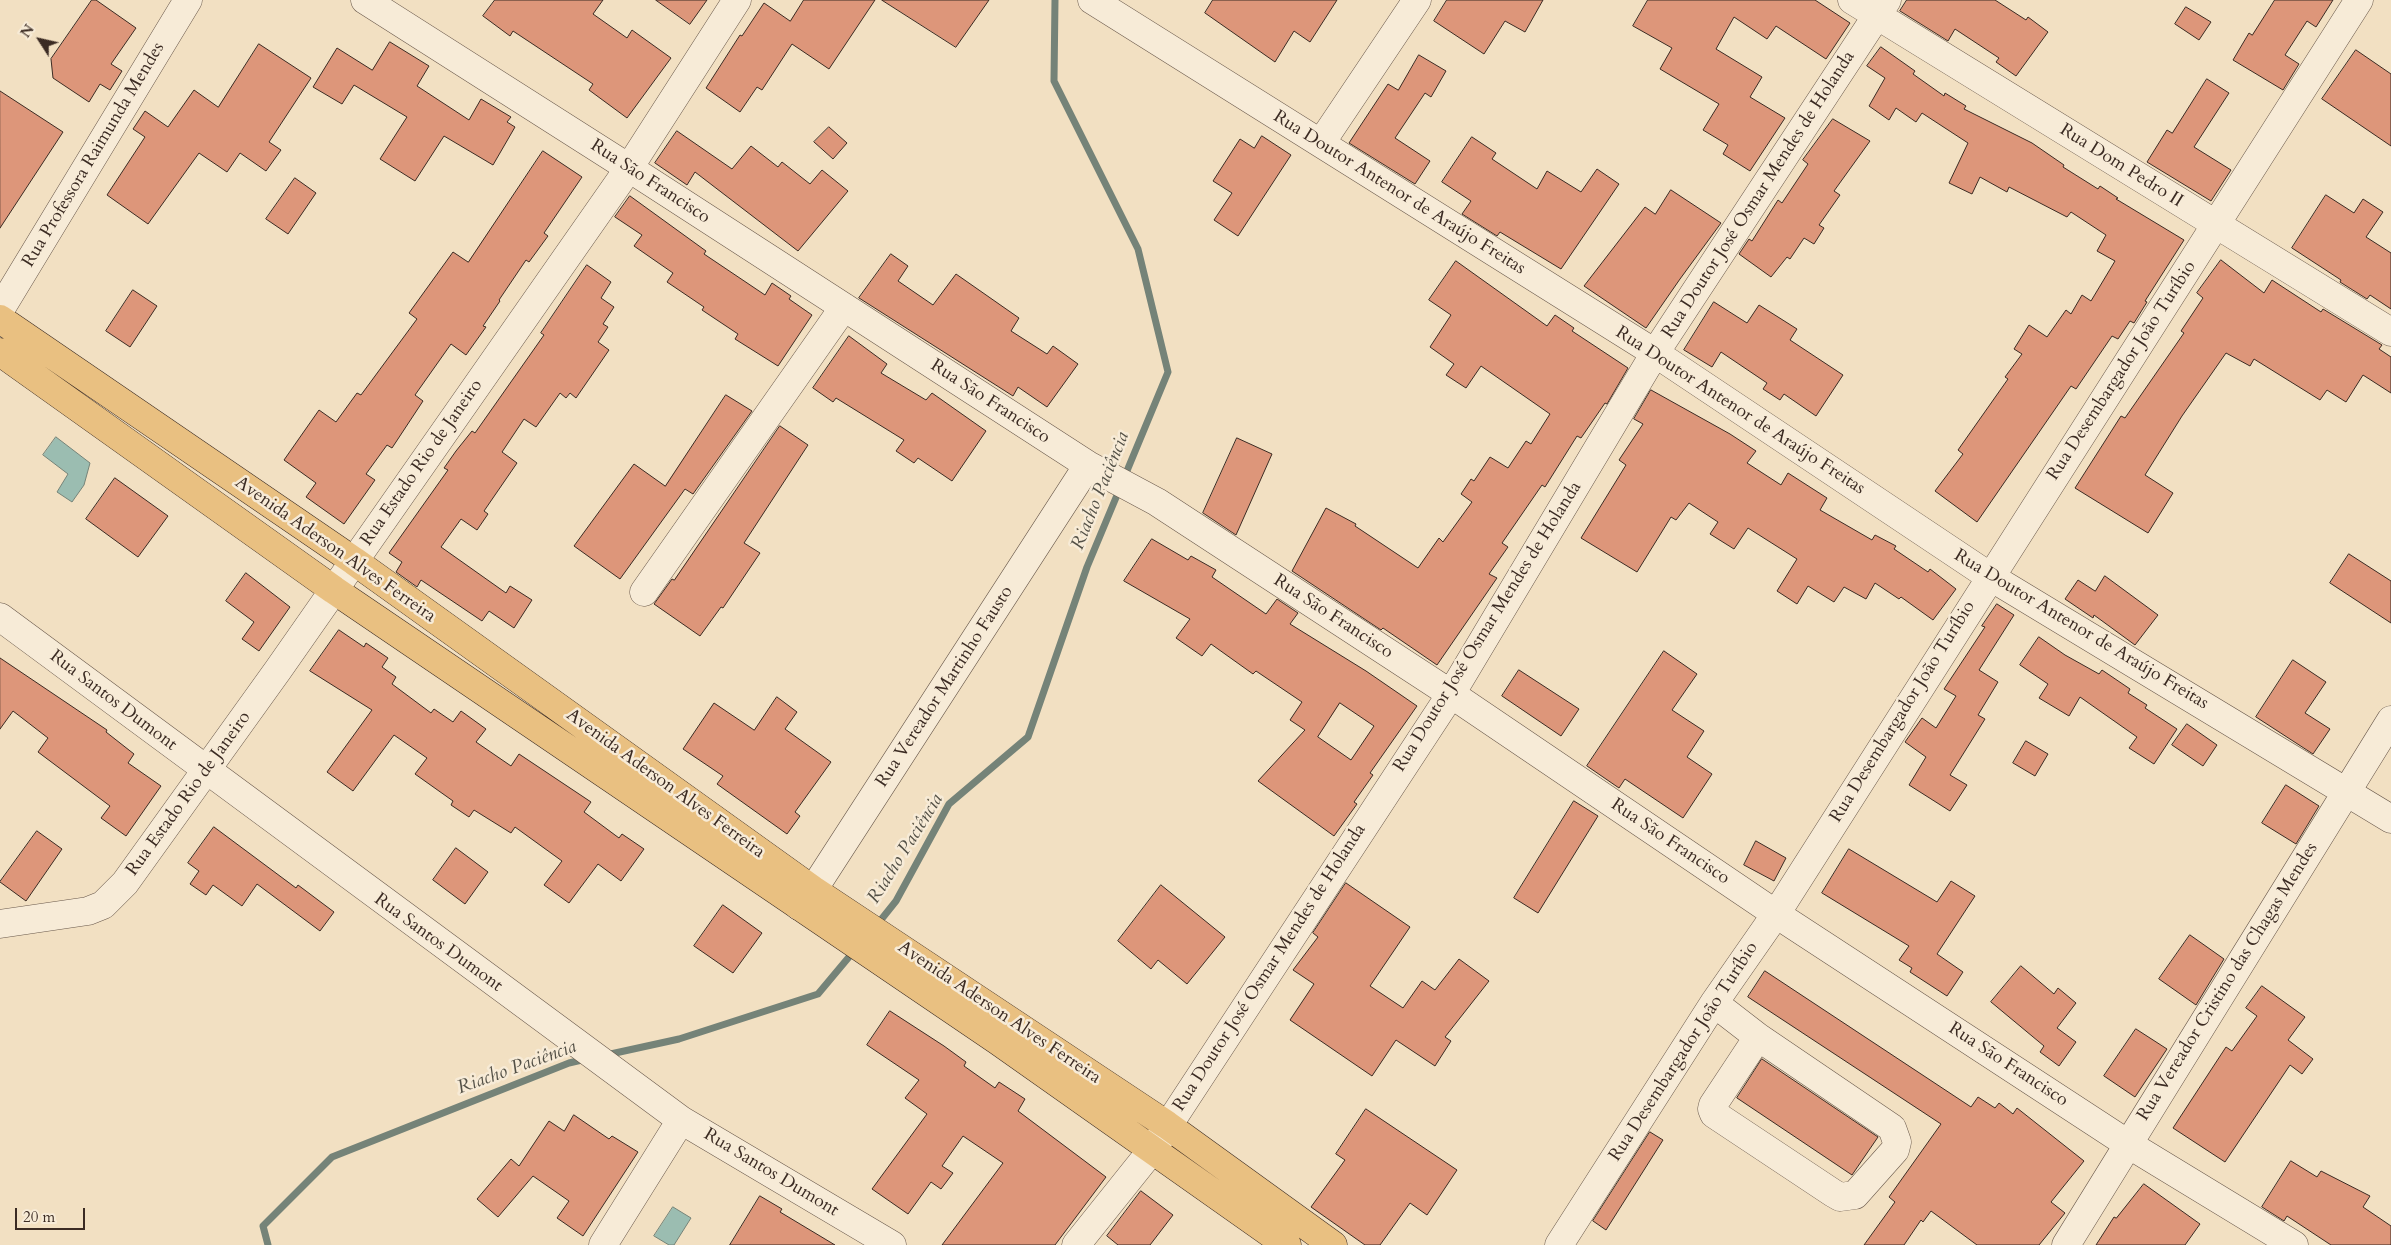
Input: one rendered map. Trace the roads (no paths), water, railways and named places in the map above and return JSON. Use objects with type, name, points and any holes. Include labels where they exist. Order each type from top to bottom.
[{"type":"main road","name":"Avenida Aderson Alves Ferreira","points":[[0,319],[354,561],[998,1041],[1288,1245]]},
{"type":"main road","name":"Avenida Aderson Alves Ferreira","points":[[0,352],[334,590],[806,898],[1167,1125],[1333,1245]]},
{"type":"street","name":"Rua Professora Raimunda Mendes","points":[[0,310],[188,0]]},
{"type":"street","name":"Rua São Francisco","points":[[365,0],[629,168],[1088,465],[1157,502],[1451,694],[1776,914],[2128,1144],[2294,1245]]},
{"type":"street","name":"Rua Estado Rio de Janeiro","points":[[0,924],[75,914],[103,905],[125,883],[334,590],[629,168],[737,0]]},
{"type":"street","name":"Rua Doutor Antenor de Araújo Freitas","points":[[1092,0],[1655,353],[1989,576],[2391,819]]},
{"type":"street","points":[[1321,143],[1417,0]]},
{"type":"street","name":"Rua Dom Pedro II","points":[[1852,0],[1882,8],[2216,225],[2391,332]]},
{"type":"street","name":"Rua Desembargador João Turíbio","points":[[1559,1245],[1714,1004],[1776,914],[1989,576],[2359,0]]},
{"type":"street","name":"Rua Doutor José Osmar Mendes de Holanda","points":[[1076,1245],[1152,1150],[1451,694],[1655,353],[1882,8]]},
{"type":"street","points":[[644,592],[844,307]]},
{"type":"street","name":"Rua Vereador Martinho Fausto","points":[[806,898],[1088,465]]},
{"type":"street","name":"Rua Santos Dumont","points":[[0,617],[681,1120],[892,1245]]},
{"type":"street","name":"Rua Vereador Cristino das Chagas Mendes","points":[[2066,1245],[2391,720]]},
{"type":"street","points":[[1714,1004],[1758,1037],[1892,1128],[1896,1142],[1895,1150],[1855,1195],[1840,1197],[1833,1193],[1714,1114],[1713,1105],[1758,1037]]},
{"type":"street","points":[[603,1245],[681,1120]]},
{"type":"water","points":[[56,437],[90,463],[84,485],[72,502],[57,492],[68,474],[43,455]]},
{"type":"water","points":[[673,1207],[691,1218],[674,1245],[669,1245],[654,1236]]},
{"type":"waterway","name":"Riacho Paciência","points":[[1055,0],[1054,81],[1138,249],[1168,372],[1124,478]]},
{"type":"waterway","name":"Riacho Paciência","points":[[876,926],[896,901],[949,804],[1028,737],[1087,567],[1120,488]]},
{"type":"waterway","name":"Riacho Paciência","points":[[606,1055],[679,1039],[818,994],[854,951]]},
{"type":"waterway","name":"Riacho Paciência","points":[[268,1245],[263,1226],[332,1157],[569,1063],[586,1059]]}]
